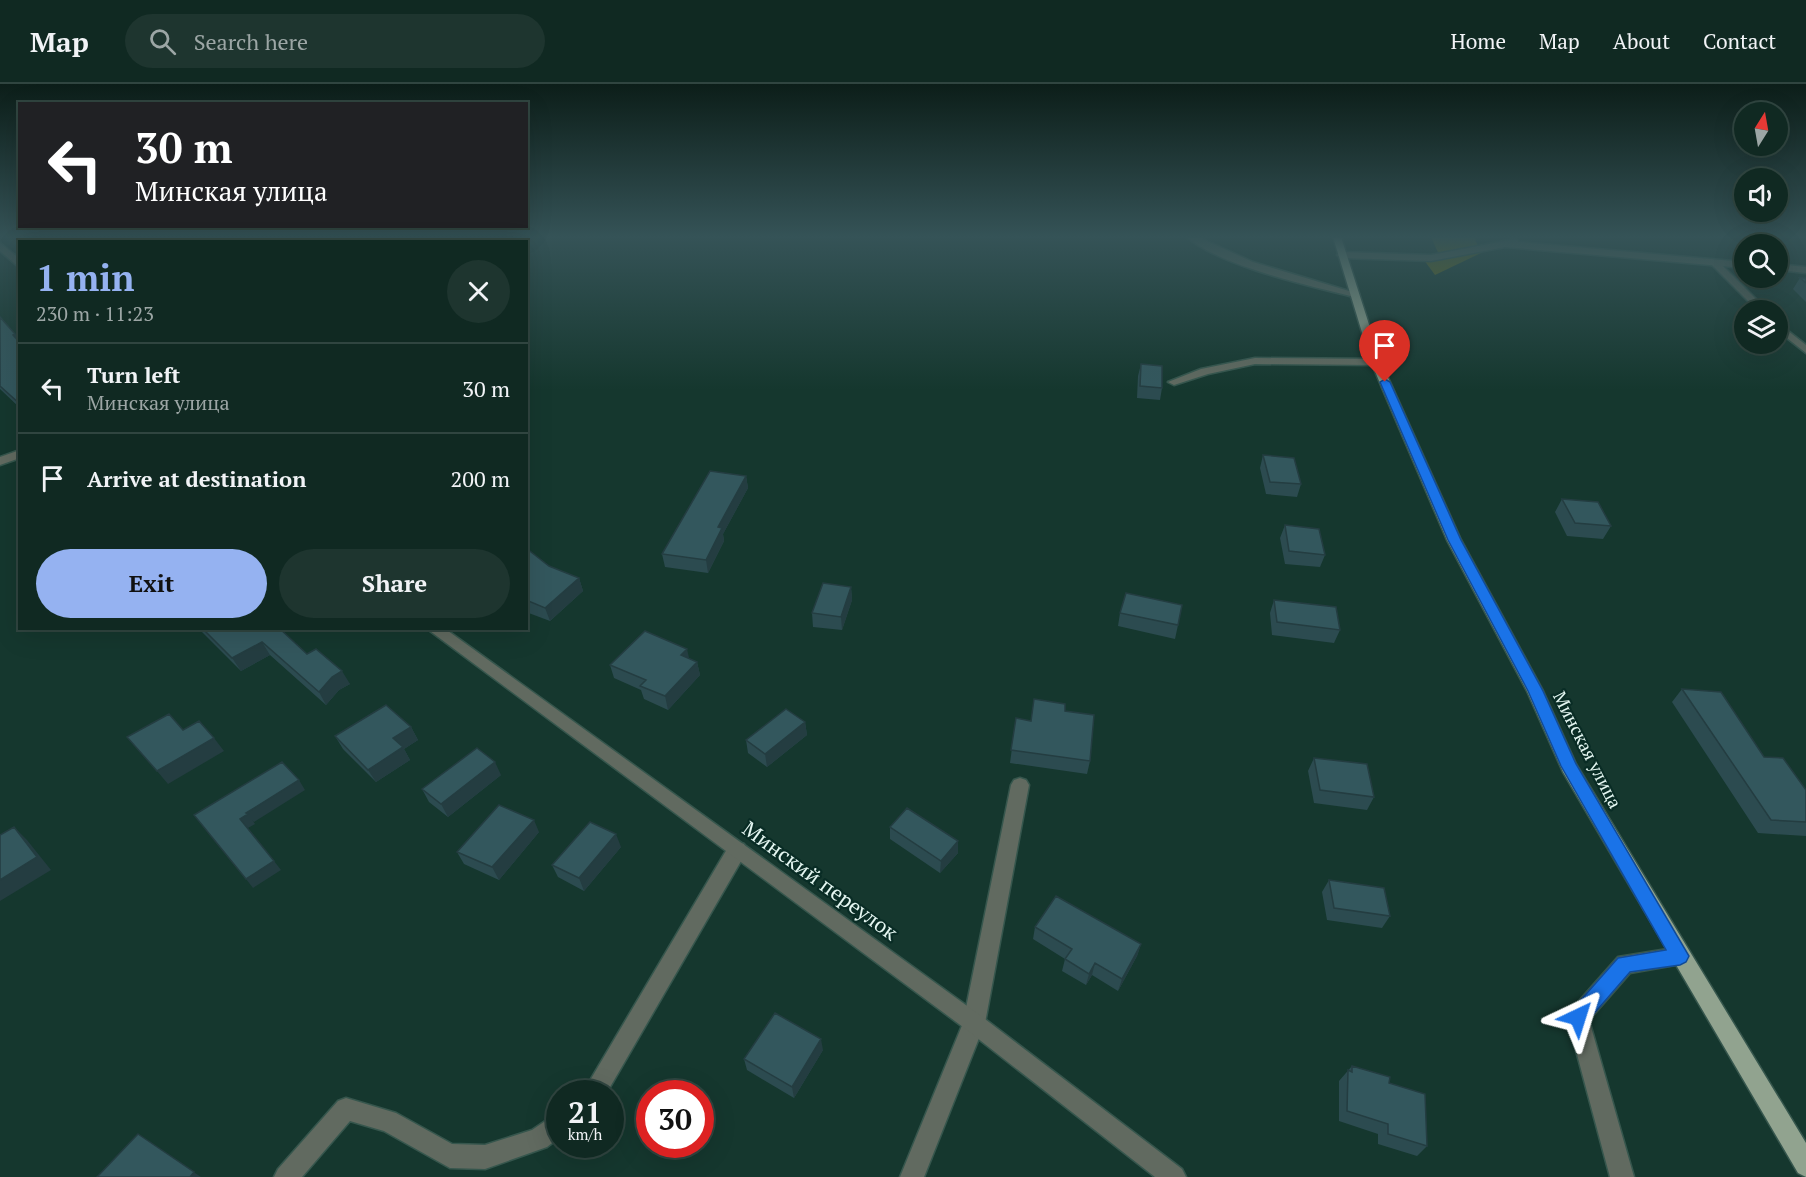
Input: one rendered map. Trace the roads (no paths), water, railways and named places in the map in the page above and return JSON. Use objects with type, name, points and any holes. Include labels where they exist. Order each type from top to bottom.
[{"type":"main road","name":"Минская улица","points":[[1352,288],[1376,362],[1454,540],[1535,691],[1569,766],[1680,956],[1806,1164]]},
{"type":"street","points":[[1330,288],[1354,294]]},
{"type":"street","points":[[1740,288],[1752,300]]},
{"type":"street","points":[[1788,335],[1806,350]]},
{"type":"street","points":[[1174,382],[1205,371],[1255,361],[1376,362]]},
{"type":"street","points":[[0,461],[18,455]]},
{"type":"street","name":"Минский переулок","points":[[436,630],[974,1023],[1174,1177]]},
{"type":"street","points":[[912,1177],[974,1023],[1020,785]]},
{"type":"street","points":[[601,1080],[737,850]]},
{"type":"street","points":[[1622,1177],[1578,1017],[1625,964],[1680,956]]},
{"type":"street","points":[[286,1177],[346,1109],[388,1121],[450,1156],[485,1157],[539,1140],[546,1134]]}]
